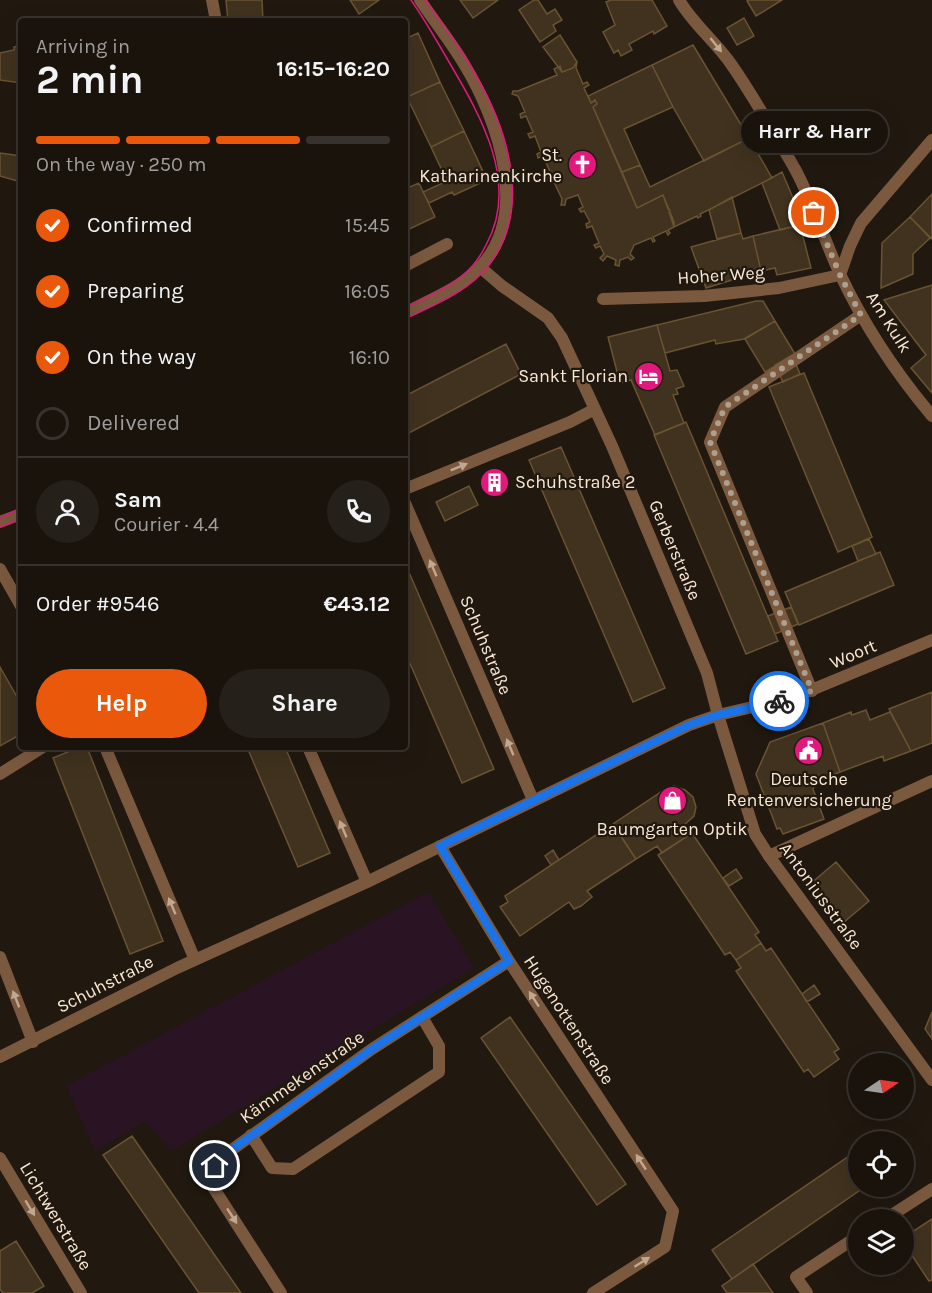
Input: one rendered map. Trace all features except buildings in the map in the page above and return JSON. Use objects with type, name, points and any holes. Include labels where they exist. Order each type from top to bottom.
[{"type":"street","points":[[212,0],[215,18]]},
{"type":"street","points":[[408,311],[454,288],[480,267],[494,248],[505,217],[507,191],[501,153],[490,115],[464,63],[420,0]]},
{"type":"street","name":"Am Kulk","points":[[679,0],[731,64],[796,172],[840,275],[861,315],[914,394],[932,416]]},
{"type":"street","points":[[840,275],[861,223],[932,140]]},
{"type":"street","points":[[408,264],[447,244]]},
{"type":"street","name":"Gerberstraße","points":[[480,267],[502,286],[551,320],[562,338],[703,663],[718,715]]},
{"type":"street","name":"Hoher Weg","points":[[603,298],[725,294],[779,288],[840,275]]},
{"type":"street","points":[[812,691],[710,442],[725,407],[861,315]]},
{"type":"street","points":[[408,488],[595,410]]},
{"type":"street","name":"Schuhstraße","points":[[408,510],[533,800]]},
{"type":"street","points":[[0,522],[18,515]]},
{"type":"street","points":[[0,569],[18,601]]},
{"type":"street","name":"Woort","points":[[718,715],[792,698],[812,691],[932,640]]},
{"type":"street","name":"Schuhstraße","points":[[0,1057],[195,960],[367,882],[655,741],[718,715]]},
{"type":"street","name":"Antoniusstraße","points":[[718,715],[756,834],[768,856],[932,1080]]},
{"type":"street","points":[[0,774],[38,750]]},
{"type":"street","points":[[106,750],[195,960]]},
{"type":"street","points":[[309,750],[367,882]]},
{"type":"street","points":[[768,856],[932,781]]},
{"type":"street","name":"Hugenottenstraße","points":[[440,846],[509,961],[673,1211],[665,1247],[593,1293]]},
{"type":"street","points":[[0,957],[33,1042]]},
{"type":"street","name":"Kämmekenstraße","points":[[281,1293],[213,1187],[212,1172],[219,1159],[372,1049],[509,961]]},
{"type":"street","points":[[251,1135],[272,1168],[292,1169],[439,1072],[439,1046],[422,1017]]},
{"type":"street","name":"Lichtwerstraße","points":[[0,1158],[81,1293]]},
{"type":"street","points":[[901,1209],[932,1189]]},
{"type":"street","points":[[807,1293],[796,1277],[848,1243]]},
{"type":"shaded area","points":[[428,892],[474,968],[171,1151],[146,1121],[95,1151],[66,1086]]},
{"type":"tram line","points":[[408,307],[451,284],[474,264],[486,245],[495,222],[499,198],[498,175],[484,128],[461,83],[411,0]]},
{"type":"tram line","points":[[408,318],[454,295],[480,275],[497,253],[508,228],[512,202],[512,175],[498,121],[469,63],[425,0]]},
{"type":"tram line","points":[[0,518],[18,509]]},
{"type":"tram line","points":[[0,527],[18,520]]},
{"type":"way so far","points":[[779,701],[812,691],[710,442],[725,407],[861,315],[840,275],[814,213]]},
{"type":"place","name":"St. Katharinenkirche","points":[[583,165]]},
{"type":"place","name":"Harr & Harr","points":[[814,213]]},
{"type":"place","name":"Sankt Florian","points":[[649,376]]},
{"type":"place","name":"Schuhstraße 2","points":[[494,482]]},
{"type":"place","name":"Deutsche Rentenversicherung","points":[[809,750]]},
{"type":"place","name":"Baumgarten Optik","points":[[672,800]]},
{"type":"route","points":[[215,1166],[219,1159],[372,1049],[509,961],[440,846],[689,725],[718,715],[779,701]]}]
